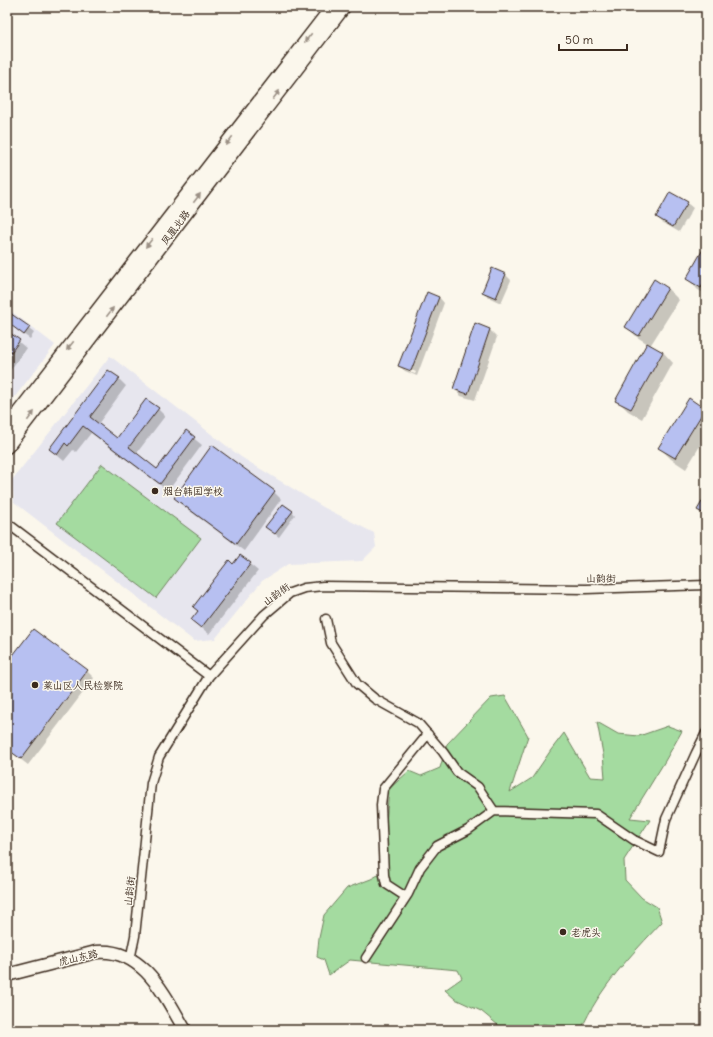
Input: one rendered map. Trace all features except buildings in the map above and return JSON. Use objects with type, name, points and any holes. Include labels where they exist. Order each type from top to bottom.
[{"type":"street","name":"凤凰北路","points":[[7,427],[332,7]]},
{"type":"street","name":"凤凰北路","points":[[7,447],[344,7]]},
{"type":"street","points":[[7,523],[209,676]]},
{"type":"street","name":"山韵街","points":[[130,960],[135,936],[151,783],[159,757],[209,676],[264,615],[290,593],[304,588],[331,586],[586,588],[706,585]]},
{"type":"street","points":[[326,619],[331,643],[357,684],[375,699],[418,724],[443,752],[457,772],[478,787],[494,811]]},
{"type":"street","points":[[366,958],[406,897],[420,868],[437,846],[468,830],[494,811],[596,814],[634,840],[659,852],[666,819],[706,733]]},
{"type":"street","points":[[406,897],[386,884],[384,875],[380,805],[383,789],[428,734]]},
{"type":"street","name":"虎山东路","points":[[7,975],[96,952],[106,951],[116,953],[130,960],[151,976],[162,991],[185,1030]]},
{"type":"shaded area","points":[[7,308],[55,345],[7,407]]},
{"type":"shaded area","name":"烟台韩国学校","points":[[110,356],[241,457],[323,507],[374,533],[376,547],[362,561],[288,564],[262,581],[215,639],[194,641],[14,502],[12,480]]},
{"type":"green space","points":[[102,464],[201,538],[156,598],[57,523]]},
{"type":"green space","points":[[505,696],[528,736],[510,792],[532,778],[564,733],[590,777],[605,778],[603,754],[597,722],[618,734],[639,736],[668,726],[682,731],[630,818],[650,820],[624,860],[625,880],[642,898],[657,907],[662,922],[627,960],[606,986],[588,1015],[581,1030],[563,1030],[564,1027],[543,1024],[527,1030],[504,1030],[481,1011],[455,999],[445,990],[462,978],[458,970],[350,960],[329,975],[324,960],[317,957],[324,915],[347,888],[371,879],[387,870],[385,835],[389,789],[409,771],[421,776],[440,768],[447,744],[491,698]]},
{"type":"place","name":"烟台韩国学校","points":[[155,491]]},
{"type":"place","name":"莱山区人民检察院","points":[[35,685]]},
{"type":"place","name":"老虎头","points":[[563,932]]}]
